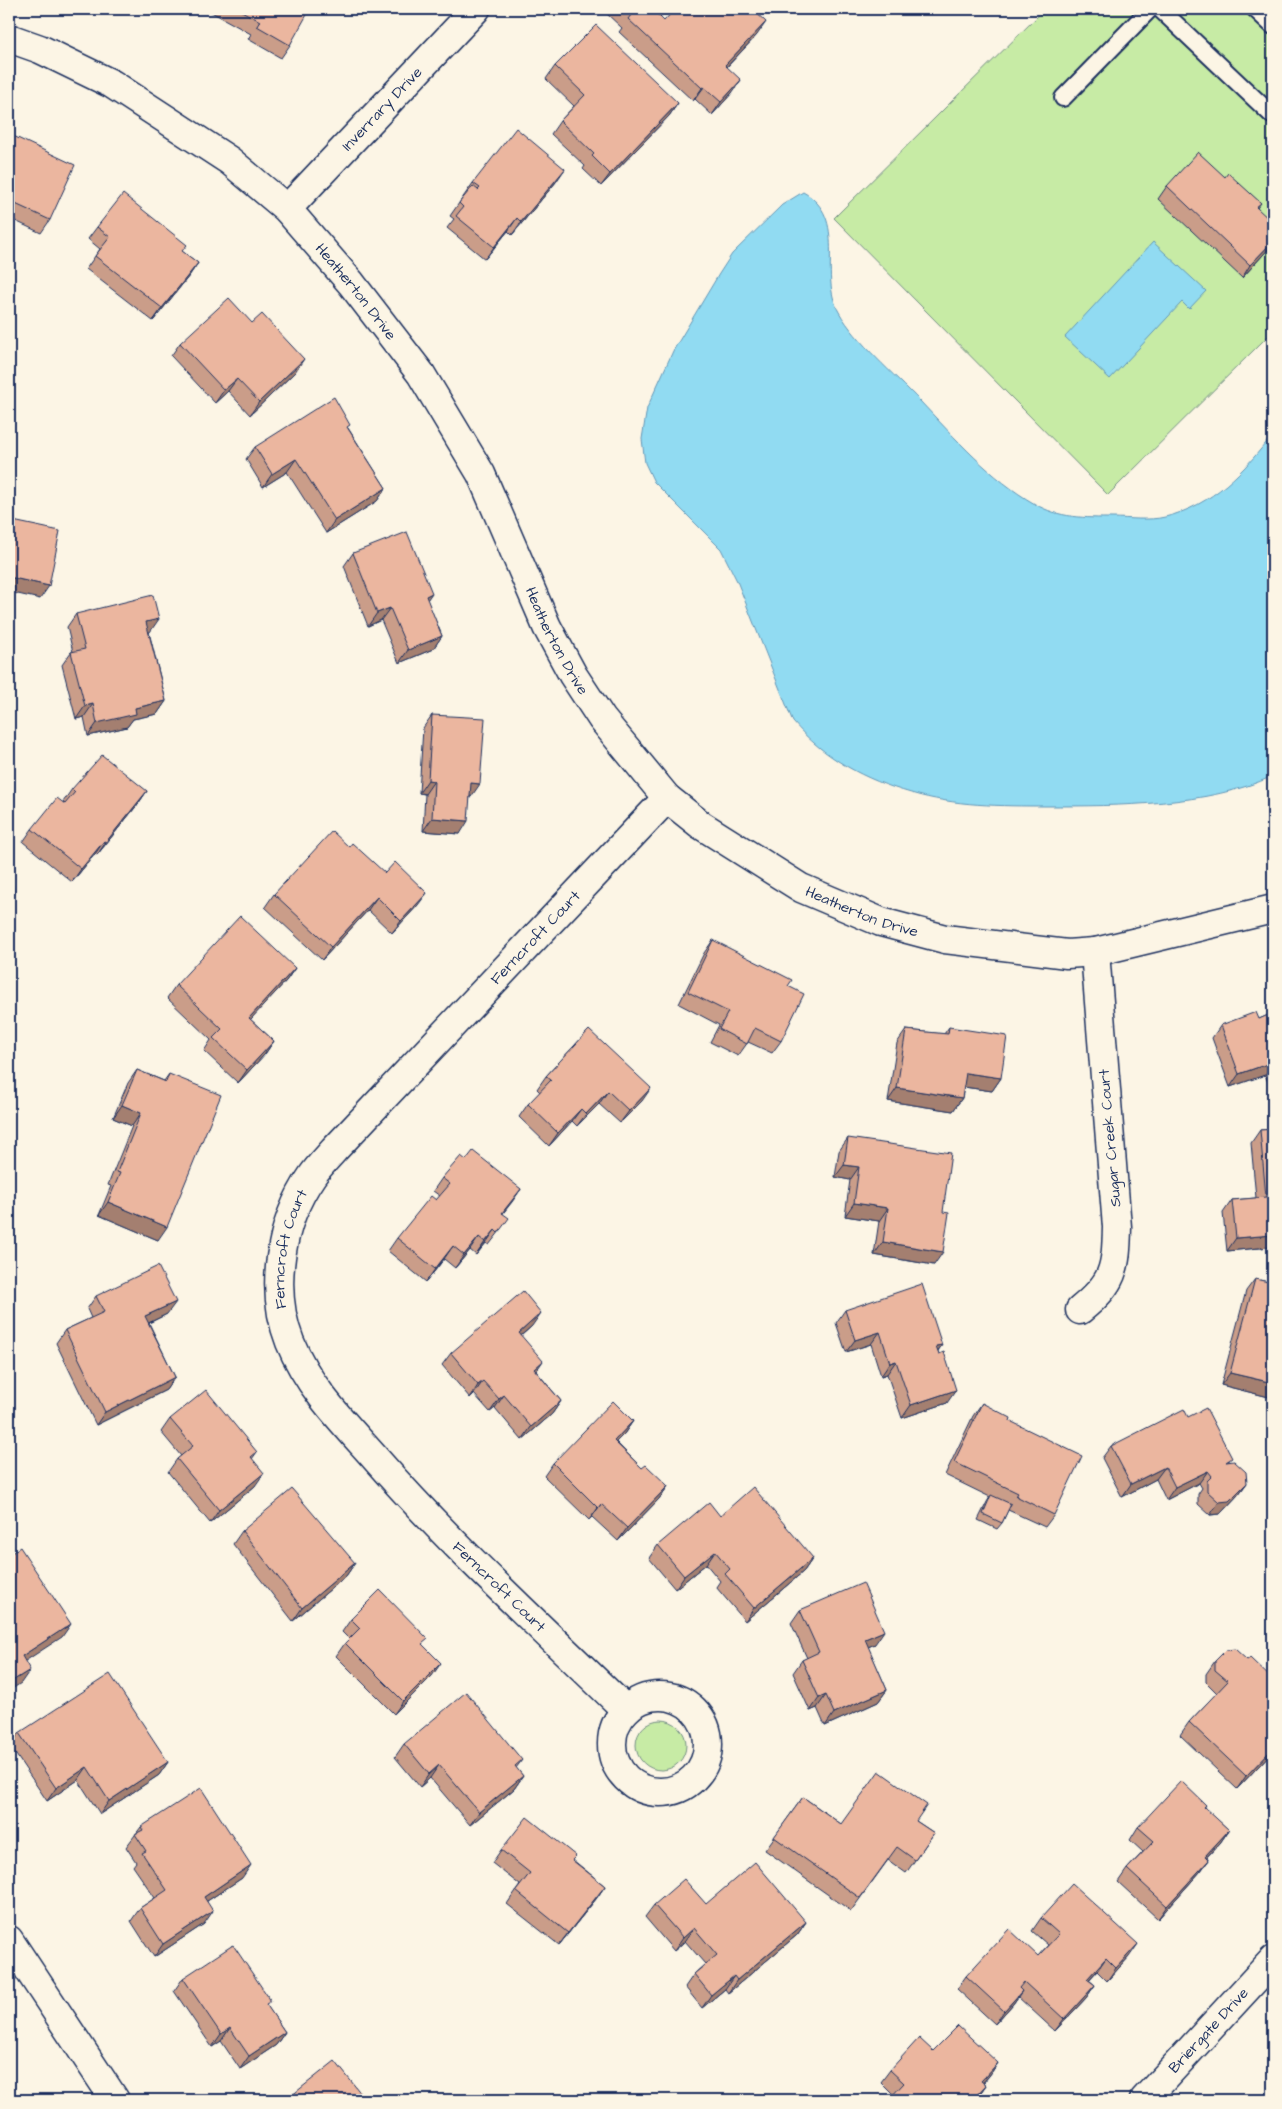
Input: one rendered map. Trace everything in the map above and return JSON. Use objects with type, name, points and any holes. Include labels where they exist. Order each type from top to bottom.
[{"type":"street","name":"Inverrary Drive","points":[[286,209],[476,9]]},
{"type":"street","name":"Heatherton Drive","points":[[9,38],[40,49],[112,84],[230,161],[286,209],[351,282],[421,374],[480,474],[547,627],[573,675],[602,719],[667,798],[702,825],[801,888],[881,922],[944,938],[1067,954],[1095,952],[1273,909]]},
{"type":"street","name":"Ferncroft Court","points":[[626,1710],[426,1516],[333,1410],[306,1375],[290,1342],[280,1298],[281,1255],[291,1215],[312,1176],[334,1150],[667,798]]},
{"type":"street","name":"Sugar Creek Court","points":[[1080,1310],[1106,1285],[1114,1269],[1118,1227],[1095,952]]},
{"type":"street","points":[[9,1940],[115,2100]]},
{"type":"street","name":"Briergate Drive","points":[[1144,2100],[1273,1960]]},
{"type":"lane","points":[[1063,98],[1150,9]]},
{"type":"lane","points":[[1160,9],[1273,116]]},
{"type":"lane","points":[[1255,9],[1273,26]]},
{"type":"green space","points":[[1045,9],[1273,9],[1273,331],[1108,495],[834,218]]},
{"type":"green space","points":[[661,1720],[675,1724],[682,1731],[686,1745],[682,1759],[675,1766],[661,1770],[647,1766],[640,1759],[636,1745],[640,1731],[647,1724]]},
{"type":"water","points":[[803,192],[817,203],[825,216],[829,231],[833,297],[839,312],[855,335],[974,457],[1003,483],[1044,509],[1063,515],[1092,518],[1152,519],[1182,512],[1198,504],[1226,485],[1251,461],[1273,434],[1273,776],[1248,786],[1220,793],[1192,799],[1162,802],[1074,806],[1012,806],[961,803],[911,793],[862,774],[832,757],[805,735],[793,722],[737,581],[721,549],[654,482],[645,463],[642,439],[647,408],[673,351],[732,254],[782,205]]},
{"type":"water","points":[[1153,242],[1206,291],[1189,309],[1182,302],[1110,379],[1065,337]]},
{"type":"building","points":[[238,9],[305,9],[309,11],[290,45],[257,26],[260,21]]},
{"type":"building","points":[[624,9],[664,9],[658,15],[664,21],[675,9],[752,9],[766,22],[725,65],[741,80],[721,102],[704,87],[702,88],[628,19],[631,15]]},
{"type":"building","points":[[596,25],[678,103],[610,174],[592,156],[594,154],[560,121],[585,95],[555,66]]},
{"type":"building","points":[[516,128],[565,169],[521,222],[517,218],[494,247],[456,216],[463,207],[459,203],[473,186],[478,190],[480,188],[473,183]]},
{"type":"building","points":[[9,134],[75,165],[50,220],[9,201]]},
{"type":"building","points":[[1198,152],[1225,177],[1228,173],[1261,203],[1256,207],[1273,223],[1273,241],[1250,265],[1167,186]]},
{"type":"building","points":[[123,194],[187,245],[182,251],[198,263],[162,308],[95,256],[110,237],[97,227]]},
{"type":"building","points":[[229,298],[252,323],[262,314],[304,359],[259,402],[237,379],[224,390],[180,343]]},
{"type":"building","points":[[334,397],[350,425],[347,427],[386,488],[335,520],[296,459],[272,474],[255,447]]},
{"type":"building","points":[[13,521],[60,531],[49,586],[9,577],[9,523],[13,524]]},
{"type":"building","points":[[407,532],[432,593],[426,596],[442,636],[408,650],[390,608],[377,613],[353,553]]},
{"type":"building","points":[[153,595],[159,619],[146,622],[166,701],[135,708],[136,714],[97,723],[93,704],[85,706],[71,652],[85,649],[76,614]]},
{"type":"building","points":[[432,715],[485,718],[480,784],[471,783],[468,821],[432,818],[434,781],[428,780]]},
{"type":"building","points":[[102,755],[147,791],[106,842],[104,841],[81,869],[32,829],[57,798],[65,804],[75,792],[72,789]]},
{"type":"building","points":[[332,831],[349,847],[352,843],[385,873],[395,862],[427,893],[401,921],[377,897],[331,947],[274,894]]},
{"type":"building","points":[[9,863],[14,893],[9,894]]},
{"type":"building","points":[[240,916],[295,968],[249,1018],[274,1041],[247,1070],[213,1038],[222,1029],[176,985]]},
{"type":"building","points":[[713,940],[792,980],[788,986],[804,994],[781,1041],[755,1028],[747,1044],[719,1029],[728,1012],[688,992]]},
{"type":"building","points":[[1256,1012],[1259,1019],[1273,1013],[1273,1062],[1239,1074],[1221,1025]]},
{"type":"building","points":[[949,1027],[1007,1036],[1001,1078],[966,1073],[962,1098],[897,1088],[906,1030],[948,1034]]},
{"type":"building","points":[[589,1030],[651,1088],[629,1111],[608,1091],[586,1114],[581,1109],[558,1133],[528,1104],[551,1080],[546,1076]]},
{"type":"building","points":[[137,1070],[166,1082],[169,1074],[221,1095],[167,1227],[108,1202],[120,1173],[117,1172],[141,1113],[122,1105]]},
{"type":"building","points":[[1273,1129],[1273,1235],[1236,1238],[1232,1200],[1266,1197],[1260,1130]]},
{"type":"building","points":[[848,1138],[951,1153],[943,1212],[949,1213],[943,1252],[883,1242],[888,1208],[854,1203],[859,1167],[844,1165]]},
{"type":"building","points":[[473,1151],[521,1189],[502,1213],[509,1218],[498,1233],[495,1230],[485,1242],[479,1237],[464,1255],[453,1246],[435,1269],[397,1238],[431,1196],[436,1200],[450,1184],[442,1178],[461,1156],[466,1160]]},
{"type":"building","points":[[158,1266],[176,1302],[145,1316],[175,1377],[105,1412],[65,1330],[104,1312],[96,1296]]},
{"type":"building","points":[[1255,1279],[1273,1283],[1273,1383],[1230,1373]]},
{"type":"building","points":[[922,1284],[942,1345],[936,1346],[939,1354],[944,1352],[956,1390],[911,1405],[896,1361],[890,1363],[880,1332],[855,1340],[845,1310]]},
{"type":"building","points":[[523,1291],[541,1313],[519,1333],[543,1361],[534,1369],[561,1401],[531,1427],[504,1395],[499,1399],[483,1381],[478,1385],[451,1353]]},
{"type":"building","points":[[206,1390],[257,1452],[251,1457],[264,1473],[219,1510],[177,1459],[193,1446],[170,1419]]},
{"type":"building","points":[[613,1401],[633,1421],[614,1441],[642,1468],[646,1465],[668,1486],[627,1528],[601,1504],[598,1508],[553,1463]]},
{"type":"building","points":[[982,1403],[1011,1418],[1010,1421],[1082,1456],[1054,1515],[1016,1496],[1018,1493],[954,1462]]},
{"type":"building","points":[[1206,1408],[1232,1458],[1226,1462],[1234,1461],[1246,1472],[1247,1483],[1229,1501],[1219,1502],[1207,1491],[1207,1481],[1212,1476],[1208,1471],[1175,1487],[1165,1467],[1131,1484],[1111,1446],[1184,1409],[1188,1417]]},
{"type":"building","points":[[753,1487],[813,1558],[754,1608],[725,1574],[730,1569],[715,1551],[684,1576],[658,1545],[709,1502],[720,1516]]},
{"type":"building","points":[[292,1489],[355,1563],[302,1608],[242,1531]]},
{"type":"building","points":[[991,1495],[1011,1504],[1002,1523],[983,1514]]},
{"type":"building","points":[[20,1547],[71,1624],[22,1656],[30,1670],[9,1683],[9,1555]]},
{"type":"building","points":[[863,1583],[884,1631],[865,1639],[887,1690],[834,1713],[826,1695],[819,1698],[802,1660],[819,1652],[800,1610]]},
{"type":"building","points":[[380,1590],[428,1639],[422,1644],[441,1663],[403,1701],[345,1643],[360,1628],[351,1619]]},
{"type":"building","points":[[1235,1649],[1247,1660],[1250,1658],[1273,1680],[1273,1748],[1246,1776],[1189,1722],[1228,1681],[1215,1670],[1215,1661],[1226,1650]]},
{"type":"building","points":[[110,1674],[168,1762],[109,1801],[87,1767],[56,1788],[19,1733]]},
{"type":"building","points":[[466,1692],[522,1760],[515,1766],[523,1776],[479,1812],[439,1765],[429,1774],[404,1744]]},
{"type":"building","points":[[879,1771],[927,1805],[916,1821],[934,1833],[915,1860],[897,1847],[860,1898],[774,1837],[803,1797],[841,1824]]},
{"type":"building","points":[[1181,1781],[1206,1805],[1204,1807],[1229,1830],[1205,1856],[1209,1860],[1167,1906],[1127,1869],[1154,1841],[1138,1827]]},
{"type":"building","points":[[201,1788],[251,1865],[204,1897],[213,1911],[163,1944],[140,1908],[167,1890],[142,1853],[146,1851],[135,1834],[143,1830],[141,1827]]},
{"type":"building","points":[[527,1817],[576,1856],[572,1860],[605,1886],[568,1933],[516,1891],[530,1873],[501,1850]]},
{"type":"building","points":[[755,1862],[806,1922],[737,1980],[734,1976],[711,1995],[694,1974],[717,1955],[694,1928],[683,1938],[654,1905],[684,1879],[706,1904]]},
{"type":"building","points":[[1072,1884],[1138,1944],[1116,1968],[1106,1958],[1087,1979],[1095,1985],[1064,2019],[1024,1982],[1019,1988],[1022,1991],[1004,2011],[966,1976],[1009,1929],[1038,1956],[1059,1934],[1041,1918]]},
{"type":"building","points":[[233,1945],[271,2001],[266,2004],[285,2032],[249,2056],[230,2028],[221,2034],[183,1978]]},
{"type":"building","points":[[958,2026],[998,2063],[981,2081],[986,2085],[974,2100],[888,2100],[904,2083],[890,2070],[919,2038],[933,2051]]},
{"type":"building","points":[[335,2061],[366,2100],[286,2100]]}]
